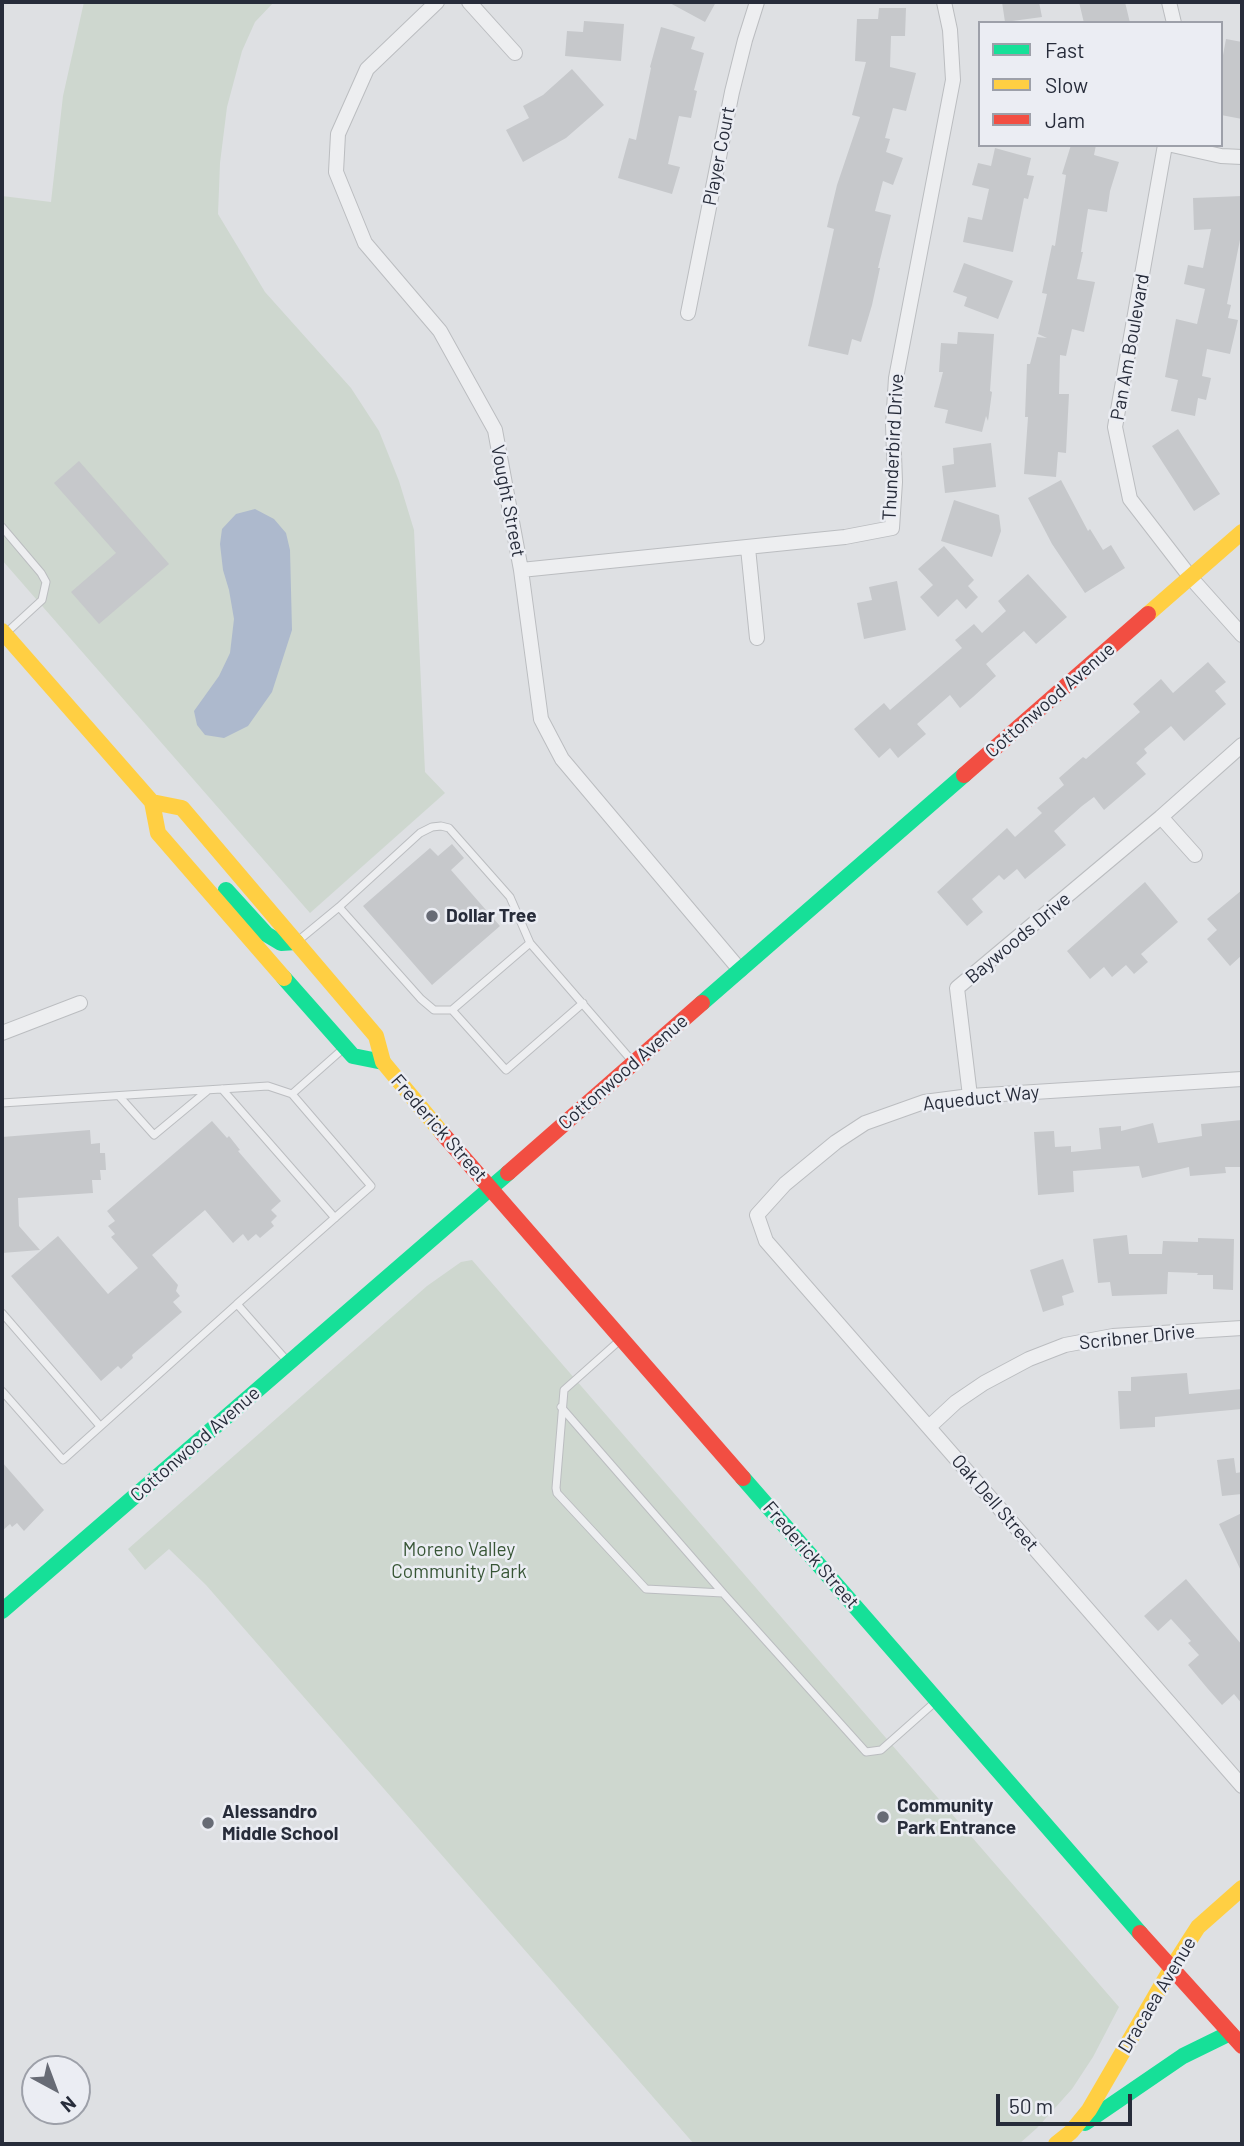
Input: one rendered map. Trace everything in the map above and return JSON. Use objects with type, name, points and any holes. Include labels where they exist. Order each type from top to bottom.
[{"type":"main road","name":"Cottonwood Avenue","points":[[2,1609],[289,1363],[1242,532]]},
{"type":"main road","name":"Frederick Street","points":[[3,633],[152,802],[158,833],[345,1047],[353,1056],[383,1062]]},
{"type":"main road","name":"Frederick Street","points":[[152,802],[182,808],[376,1036],[383,1062],[489,1187],[1171,1969],[1242,2046]]},
{"type":"main road","points":[[196,877],[220,884],[266,934],[281,943],[296,942]]},
{"type":"main road","name":"Dracaea Avenue","points":[[1056,2144],[1071,2132],[1089,2110],[1198,1927],[1242,1888]]},
{"type":"main road","points":[[1071,2132],[1183,2056],[1230,2033]]},
{"type":"street","name":"Vought Street","points":[[438,2],[367,69],[338,134],[336,172],[365,243],[440,331],[495,430],[521,570],[541,719],[562,760],[740,970]]},
{"type":"street","points":[[468,2],[515,53]]},
{"type":"street","name":"Player Court","points":[[688,313],[732,92],[757,2]]},
{"type":"street","name":"Thunderbird Drive","points":[[521,570],[748,548],[845,537],[892,528],[896,378],[953,80],[950,30],[944,2]]},
{"type":"street","points":[[1170,2],[1174,21]]},
{"type":"street","name":"Pan Am Boulevard","points":[[1165,147],[1115,427],[1130,499],[1191,578],[1242,635]]},
{"type":"street","points":[[1181,147],[1221,156],[1242,157]]},
{"type":"street","points":[[748,548],[757,638]]},
{"type":"street","name":"Baywoods Drive","points":[[970,1096],[957,988],[1161,817],[1242,745]]},
{"type":"street","points":[[1161,817],[1195,855]]},
{"type":"street","points":[[2,1033],[80,1003]]},
{"type":"street","name":"Aqueduct Way","points":[[757,1215],[785,1184],[836,1142],[866,1123],[924,1102],[970,1096],[1242,1079]]},
{"type":"street","name":"Oak Dell Street","points":[[757,1215],[766,1241],[1242,1786]]},
{"type":"street","name":"Scribner Drive","points":[[929,1427],[956,1402],[984,1382],[1029,1359],[1065,1345],[1112,1336],[1242,1328]]},
{"type":"lane","points":[[2,527],[46,582],[43,600],[3,633]]},
{"type":"lane","points":[[296,942],[420,833],[432,827],[449,828],[510,897],[530,943],[634,1063]]},
{"type":"lane","points":[[339,906],[434,1010],[452,1010],[530,943]]},
{"type":"lane","points":[[452,1010],[506,1070],[583,1003]]},
{"type":"lane","points":[[292,1094],[345,1047]]},
{"type":"lane","points":[[2,1103],[268,1086],[292,1094],[371,1186],[63,1460],[2,1391]]},
{"type":"lane","points":[[222,1089],[335,1218]]},
{"type":"lane","points":[[119,1096],[154,1135],[209,1090]]},
{"type":"lane","points":[[237,1304],[289,1363]]},
{"type":"lane","points":[[2,1313],[100,1426]]},
{"type":"lane","points":[[622,1338],[564,1391],[557,1493],[646,1589],[723,1592]]},
{"type":"lane","points":[[561,1407],[866,1752],[881,1750],[938,1700]]},
{"type":"green space","points":[[84,2],[274,2],[255,22],[242,51],[227,107],[220,163],[218,214],[265,292],[351,388],[379,431],[399,481],[414,530],[425,772],[445,793],[310,913],[2,560],[2,196],[51,202],[63,96]]},
{"type":"green space","name":"Moreno Valley Community Park","points":[[472,1260],[1119,2007],[1093,2057],[1072,2089],[1019,2144],[694,2144],[206,1585],[169,1549],[145,1570],[128,1549],[427,1286],[461,1262]]},
{"type":"water","points":[[255,509],[274,519],[286,533],[290,550],[292,630],[272,692],[248,726],[224,738],[205,735],[197,725],[194,711],[219,676],[230,653],[234,619],[223,570],[220,544],[222,529],[236,514]]},
{"type":"building","points":[[668,2],[716,2],[705,22]]},
{"type":"building","points":[[1002,2],[1039,2],[1042,17],[1005,21]]},
{"type":"building","points":[[1079,2],[1125,2],[1130,21],[1084,21]]},
{"type":"building","points":[[879,8],[906,8],[905,36],[891,36],[890,67],[916,73],[906,111],[893,108],[885,138],[890,139],[886,152],[903,158],[893,185],[883,181],[875,211],[891,215],[872,305],[861,342],[852,339],[848,355],[808,346],[834,229],[827,227],[837,185],[860,117],[852,115],[866,62],[855,61],[857,19],[878,19]]},
{"type":"building","points":[[584,21],[624,24],[621,61],[565,56],[567,31],[583,32]]},
{"type":"building","points":[[661,27],[695,37],[691,49],[704,53],[694,90],[697,91],[691,118],[679,116],[668,164],[680,167],[672,194],[618,178],[629,138],[636,140]]},
{"type":"building","points":[[1226,39],[1242,42],[1242,119],[1223,115],[1223,55]]},
{"type":"building","points":[[572,69],[604,105],[566,138],[523,162],[506,130],[529,118],[523,106],[543,95]]},
{"type":"building","points":[[1070,147],[1096,147],[1094,155],[1119,162],[1107,212],[1088,209],[1077,279],[1095,282],[1084,332],[1072,329],[1066,356],[1060,355],[1059,394],[1069,394],[1066,453],[1058,452],[1056,477],[1024,474],[1028,417],[1025,417],[1027,364],[1030,364],[1037,337],[1047,338],[1038,334],[1047,294],[1042,293],[1052,245],[1055,246],[1066,175],[1062,174]]},
{"type":"building","points":[[995,148],[1031,158],[1027,175],[1034,176],[1028,199],[1024,198],[1013,252],[963,242],[968,217],[982,220],[989,189],[972,185],[978,163],[991,166]]},
{"type":"building","points":[[1242,196],[1242,230],[1227,304],[1231,305],[1228,318],[1238,320],[1230,354],[1207,349],[1202,376],[1211,378],[1206,400],[1198,398],[1195,416],[1171,411],[1178,380],[1165,377],[1176,319],[1197,324],[1205,289],[1184,284],[1188,265],[1203,268],[1211,229],[1194,230],[1193,198]]},
{"type":"building","points":[[964,263],[1013,281],[998,319],[964,306],[967,297],[953,292]]},
{"type":"building","points":[[958,332],[994,334],[992,392],[988,421],[986,416],[982,432],[945,423],[948,410],[934,407],[943,372],[939,372],[941,343],[957,344]]},
{"type":"building","points":[[1178,429],[1220,494],[1194,511],[1152,446]]},
{"type":"building","points":[[991,443],[996,487],[945,493],[942,466],[954,464],[953,448]]},
{"type":"building","points":[[79,461],[169,564],[99,624],[71,592],[116,553],[54,483]]},
{"type":"building","points":[[1061,480],[1088,531],[1090,529],[1103,550],[1111,545],[1125,568],[1085,593],[1052,544],[1028,498]]},
{"type":"building","points":[[954,500],[999,515],[1001,531],[992,557],[941,541]]},
{"type":"building","points":[[944,546],[974,580],[968,586],[978,597],[966,609],[957,599],[938,617],[920,597],[933,585],[918,569]]},
{"type":"building","points":[[1028,574],[1067,617],[1036,644],[1024,631],[986,664],[996,676],[973,697],[960,708],[950,695],[917,724],[926,734],[898,758],[890,748],[879,758],[854,729],[884,703],[890,710],[962,648],[955,640],[974,624],[982,633],[1006,611],[998,601]]},
{"type":"building","points":[[897,581],[906,630],[864,639],[857,603],[872,600],[869,587]]},
{"type":"building","points":[[1208,662],[1226,682],[1215,691],[1226,704],[1184,741],[1171,726],[1144,749],[1147,753],[1136,763],[1146,774],[1104,810],[1094,797],[1082,806],[1054,831],[1066,845],[1025,879],[1017,869],[1004,880],[999,875],[972,899],[983,912],[967,926],[937,892],[1007,828],[1015,837],[1042,813],[1037,808],[1064,785],[1059,778],[1083,757],[1086,759],[1140,712],[1133,704],[1161,679],[1173,693]]},
{"type":"building","name":"Dollar Tree","points":[[452,844],[464,858],[451,870],[500,926],[432,985],[363,906],[430,848],[438,856]]},
{"type":"building","points":[[1145,882],[1178,922],[1141,954],[1148,962],[1134,974],[1126,965],[1112,977],[1104,967],[1090,979],[1067,951]]},
{"type":"building","points":[[1242,890],[1242,955],[1230,966],[1207,939],[1217,930],[1207,919]]},
{"type":"building","points":[[1242,1120],[1242,1167],[1225,1167],[1226,1173],[1190,1176],[1189,1167],[1142,1178],[1139,1166],[1073,1171],[1074,1192],[1038,1195],[1034,1132],[1054,1131],[1055,1147],[1071,1146],[1071,1152],[1101,1149],[1099,1128],[1121,1126],[1121,1131],[1153,1123],[1158,1143],[1202,1136],[1201,1124]]},
{"type":"building","points":[[212,1121],[227,1138],[229,1136],[240,1150],[238,1151],[281,1201],[271,1210],[277,1216],[271,1222],[274,1226],[260,1238],[256,1234],[248,1241],[243,1234],[233,1243],[205,1210],[152,1255],[178,1285],[176,1291],[180,1296],[173,1302],[182,1312],[132,1355],[133,1358],[121,1369],[118,1366],[101,1381],[11,1276],[58,1236],[108,1294],[138,1268],[111,1237],[115,1234],[108,1226],[115,1221],[107,1211]]},
{"type":"building","points":[[90,1130],[91,1144],[100,1143],[100,1153],[105,1153],[106,1170],[100,1170],[101,1180],[92,1180],[93,1193],[18,1198],[19,1226],[40,1250],[2,1253],[2,1137]]},
{"type":"building","points":[[1127,1235],[1129,1254],[1162,1254],[1163,1241],[1234,1239],[1233,1290],[1213,1289],[1213,1275],[1168,1272],[1167,1294],[1112,1296],[1110,1282],[1098,1283],[1093,1239]]},
{"type":"building","points":[[1063,1259],[1074,1292],[1062,1296],[1064,1305],[1043,1312],[1030,1270]]},
{"type":"building","points":[[1187,1373],[1189,1394],[1242,1389],[1242,1409],[1155,1417],[1155,1427],[1120,1429],[1118,1391],[1131,1391],[1131,1377]]},
{"type":"building","points":[[1234,1458],[1236,1473],[1242,1472],[1242,1494],[1222,1496],[1217,1460]]},
{"type":"building","points":[[2,1462],[44,1510],[24,1531],[17,1523],[12,1527],[10,1524],[2,1531]]},
{"type":"building","points":[[1242,1513],[1242,1573],[1219,1524]]},
{"type":"building","points":[[1186,1579],[1242,1645],[1242,1704],[1234,1694],[1222,1705],[1208,1689],[1188,1665],[1199,1655],[1188,1643],[1191,1641],[1171,1619],[1158,1631],[1144,1616]]},
{"type":"traffic: fast","points":[[702,1003],[964,775]]},
{"type":"traffic: fast","points":[[226,890],[266,934],[281,943],[296,942]]},
{"type":"traffic: fast","points":[[284,978],[353,1056],[383,1062]]},
{"type":"traffic: fast","points":[[2,1611],[508,1173]]},
{"type":"traffic: fast","points":[[743,1478],[1140,1933]]},
{"type":"traffic: fast","points":[[1085,2123],[1183,2056],[1230,2033]]},
{"type":"traffic: slow","points":[[1148,614],[1242,532]]},
{"type":"traffic: slow","points":[[2,631],[152,802],[158,833],[284,978]]},
{"type":"traffic: slow","points":[[152,802],[182,808],[376,1036],[383,1062],[442,1133]]},
{"type":"traffic: slow","points":[[1056,2144],[1071,2132],[1089,2110],[1198,1927],[1242,1888]]},
{"type":"traffic: jam","points":[[964,775],[1148,614]]},
{"type":"traffic: jam","points":[[508,1173],[702,1003]]},
{"type":"traffic: jam","points":[[442,1133],[743,1478]]},
{"type":"traffic: jam","points":[[1140,1933],[1242,2046]]},
{"type":"place","name":"Dollar Tree","points":[[432,916]]},
{"type":"place","name":"Community Park Entrance","points":[[883,1817]]},
{"type":"place","name":"Alessandro Middle School","points":[[208,1823]]}]
